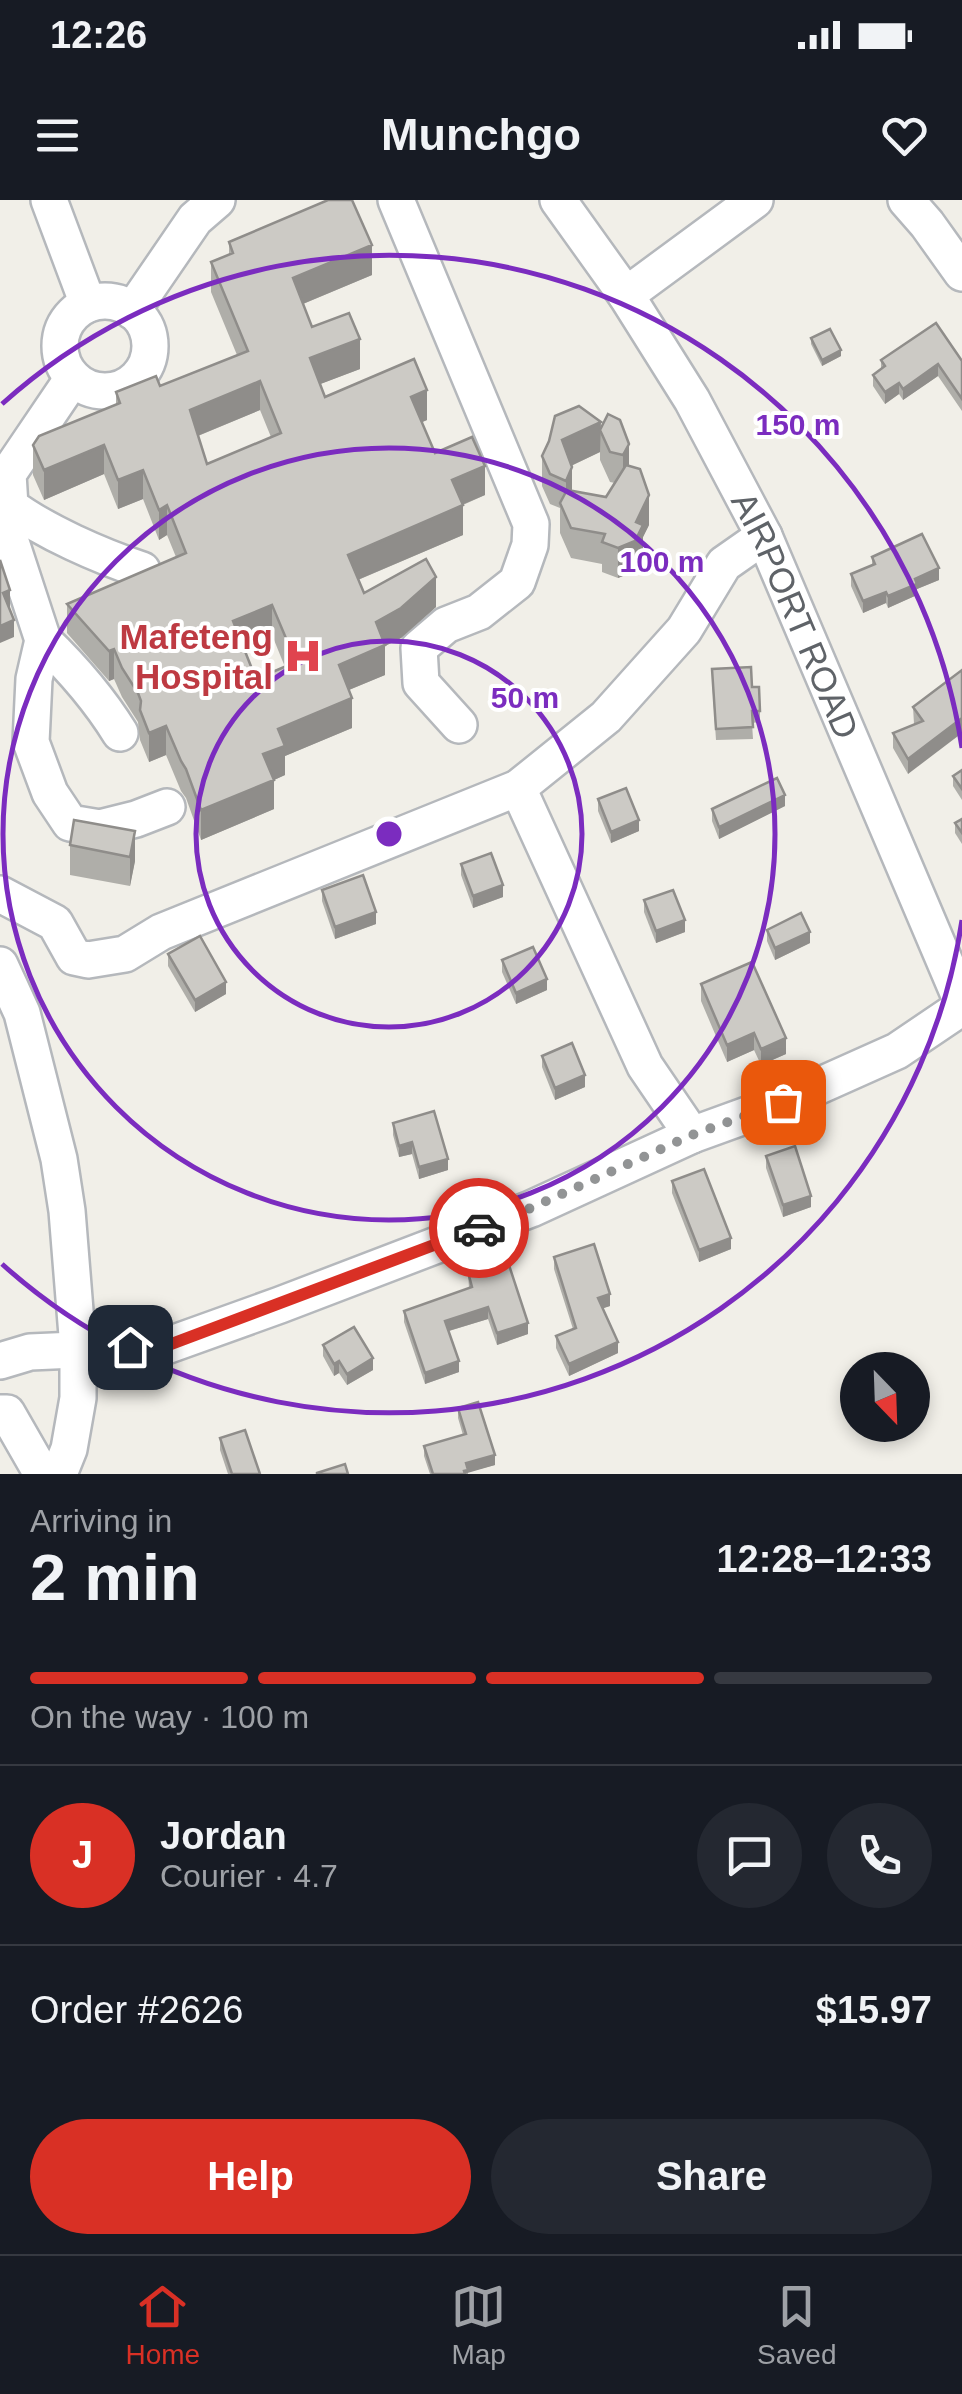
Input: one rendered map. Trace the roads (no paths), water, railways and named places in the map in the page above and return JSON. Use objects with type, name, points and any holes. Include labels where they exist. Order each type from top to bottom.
[{"type":"street","points":[[50,200],[88,304]]},
{"type":"street","points":[[132,311],[195,219],[217,200]]},
{"type":"street","points":[[396,200],[530,524],[530,545],[516,582],[479,612],[446,626],[419,648],[422,683],[459,725]]},
{"type":"street","name":"AIRPORT ROAD","points":[[558,200],[626,294],[692,400],[764,536],[962,1004]]},
{"type":"street","points":[[626,294],[755,200]]},
{"type":"street","points":[[906,200],[962,273]]},
{"type":"street","points":[[88,304],[123,304],[138,314],[147,328],[147,363],[137,378],[122,388],[88,388],[73,378],[64,363],[60,346],[63,329],[73,314],[88,304]]},
{"type":"street","points":[[73,378],[8,474],[9,536],[44,640],[107,711],[120,734]]},
{"type":"street","points":[[10,506],[41,526],[142,570]]},
{"type":"street","points":[[0,894],[55,923],[74,957],[112,957],[126,954],[161,932],[208,912],[518,788],[606,717],[684,630],[724,564],[764,536]]},
{"type":"street","points":[[44,640],[34,679],[31,742],[50,792],[70,823],[100,828],[168,807]]},
{"type":"street","points":[[518,788],[644,1066],[692,1135]]},
{"type":"street","points":[[0,965],[22,1013],[59,1159],[67,1211],[78,1398],[68,1450],[58,1474]]},
{"type":"street","points":[[0,1361],[30,1352],[166,1346],[298,1298],[531,1208],[692,1135],[783,1102],[896,1051],[962,1004]]},
{"type":"street","points":[[0,1413],[6,1414],[42,1474]]},
{"type":"place","name":"Mafeteng Hospital","points":[[303,656]]}]
